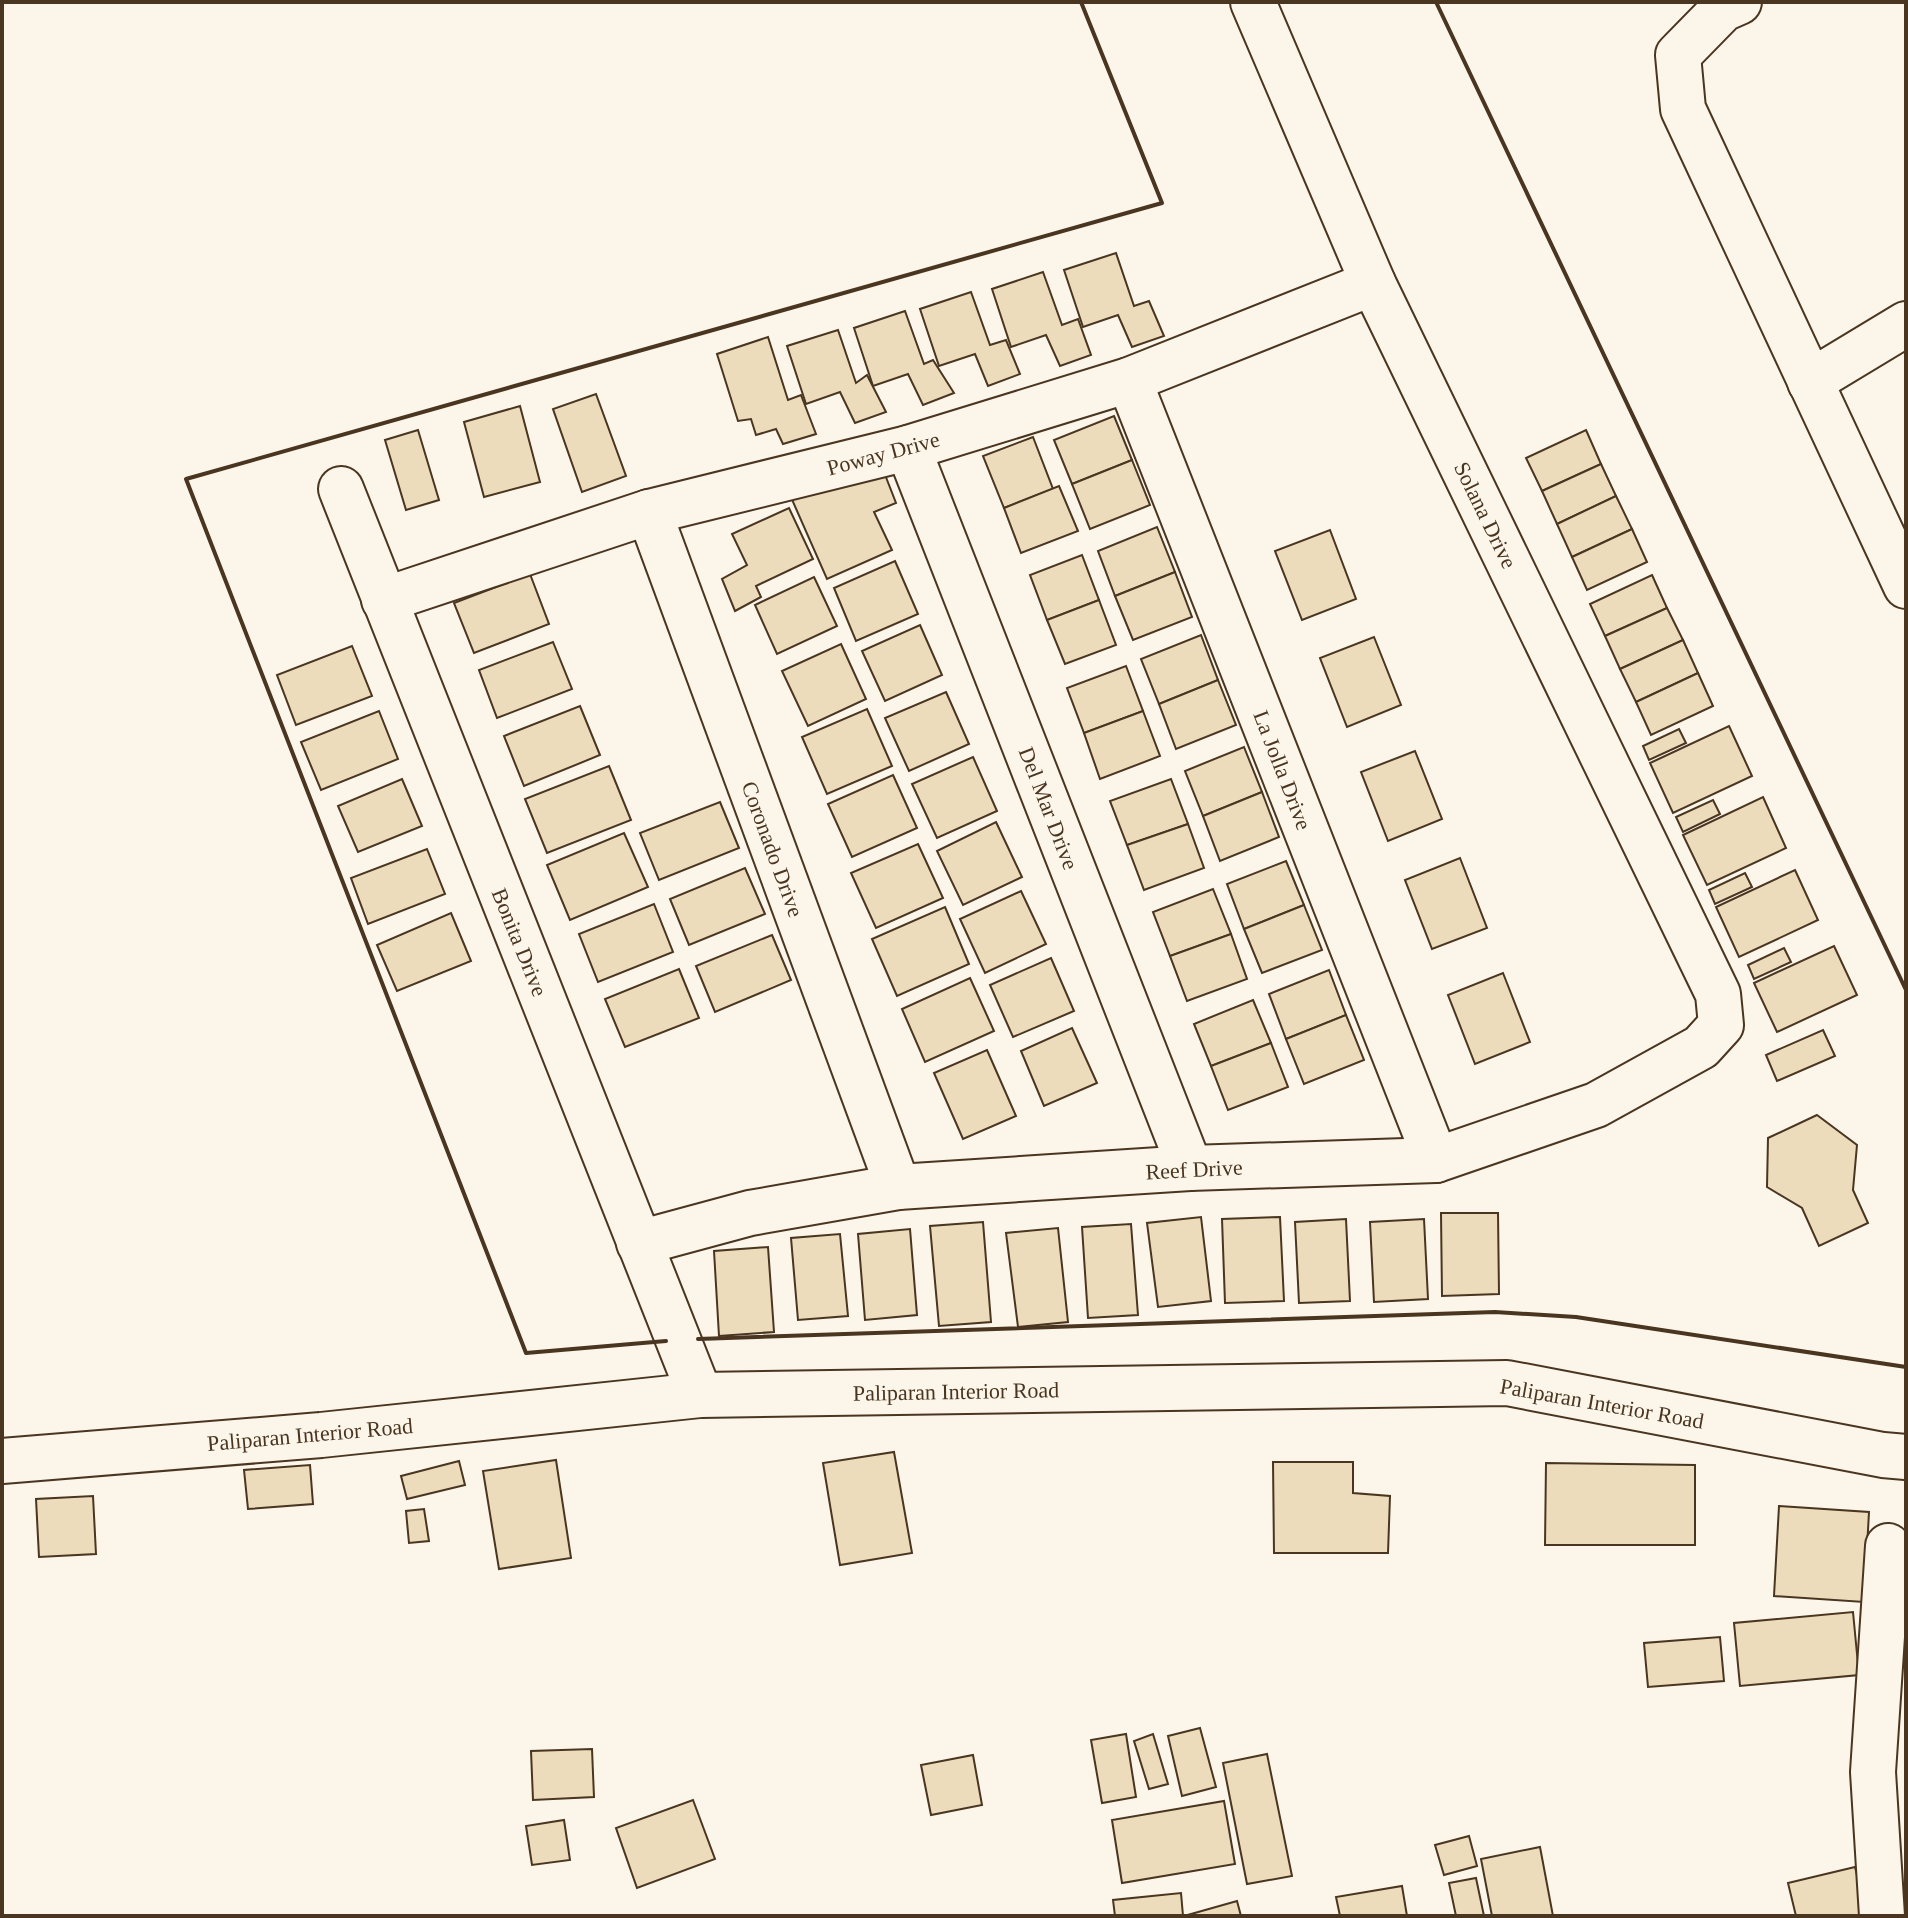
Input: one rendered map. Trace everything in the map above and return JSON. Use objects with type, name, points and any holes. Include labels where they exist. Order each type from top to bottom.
[{"type":"street","name":"Solana Drive","points":[[1253,2],[1373,283],[1718,994],[1721,1025]]},
{"type":"street","points":[[1739,2],[1723,9],[1678,55],[1683,109],[1906,586]]},
{"type":"street","name":"Poway Drive","points":[[384,600],[649,512],[908,448],[1129,380],[1373,283]]},
{"type":"street","points":[[1810,382],[1906,324]]},
{"type":"street","name":"La Jolla Drive","points":[[1129,380],[1436,1160]]},
{"type":"street","name":"Del Mar Drive","points":[[908,448],[1190,1168]]},
{"type":"street","name":"Bonita Drive","points":[[341,489],[639,1243],[681,1339],[700,1395]]},
{"type":"street","name":"Coronado Drive","points":[[649,512],[898,1187]]},
{"type":"street","name":"Reef Drive","points":[[639,1243],[750,1213],[898,1187],[1190,1168],[1436,1160],[1596,1105],[1701,1047],[1721,1025]]},
{"type":"street","name":"Paliparan Interior Road","points":[[2,1461],[321,1435],[700,1395],[1507,1383],[1906,1457]]},
{"type":"street","points":[[1882,1916],[1873,1772],[1888,1546]]},
{"type":"building","points":[[1116,253],[1134,306],[1149,301],[1164,336],[1132,347],[1118,315],[1083,327],[1064,270]]},
{"type":"building","points":[[1043,272],[1062,325],[1078,319],[1091,355],[1060,366],[1046,335],[1011,347],[992,289]]},
{"type":"building","points":[[971,292],[990,345],[1006,340],[1020,374],[988,386],[975,354],[939,366],[920,309]]},
{"type":"building","points":[[905,311],[924,364],[933,360],[954,393],[923,405],[908,374],[873,386],[854,328]]},
{"type":"building","points":[[838,330],[856,383],[867,375],[886,412],[855,423],[840,392],[806,404],[787,346]]},
{"type":"building","points":[[768,337],[788,400],[801,395],[816,434],[783,444],[776,429],[756,435],[751,419],[738,421],[717,354]]},
{"type":"building","points":[[596,394],[626,476],[582,492],[553,409]]},
{"type":"building","points":[[520,406],[540,482],[484,497],[464,422]]},
{"type":"building","points":[[1114,416],[1132,460],[1072,484],[1054,440]]},
{"type":"building","points":[[418,430],[439,500],[406,510],[385,440]]},
{"type":"building","points":[[1586,430],[1601,464],[1542,491],[1526,458]]},
{"type":"building","points":[[1033,437],[1053,489],[1004,508],[983,456]]},
{"type":"building","points":[[1132,460],[1150,505],[1090,529],[1072,484]]},
{"type":"building","points":[[1601,464],[1616,496],[1557,524],[1542,491]]},
{"type":"building","points":[[882,467],[896,503],[874,512],[892,550],[827,579],[790,495]]},
{"type":"building","points":[[1059,486],[1078,531],[1021,553],[1004,508]]},
{"type":"building","points":[[1616,496],[1632,529],[1572,557],[1557,524]]},
{"type":"building","points":[[789,508],[813,559],[756,586],[761,597],[735,611],[722,579],[747,565],[732,534]]},
{"type":"building","points":[[1157,527],[1175,572],[1115,596],[1098,551]]},
{"type":"building","points":[[1632,529],[1647,562],[1587,590],[1572,557]]},
{"type":"building","points":[[1330,530],[1356,599],[1302,620],[1275,551]]},
{"type":"building","points":[[1082,555],[1099,600],[1047,620],[1030,575]]},
{"type":"building","points":[[895,561],[918,614],[856,641],[834,588]]},
{"type":"building","points":[[1175,572],[1192,617],[1133,640],[1115,596]]},
{"type":"building","points":[[530,574],[549,624],[474,653],[454,603]]},
{"type":"building","points":[[1652,575],[1667,608],[1605,636],[1590,604]]},
{"type":"building","points":[[814,577],[837,626],[777,654],[755,605]]},
{"type":"building","points":[[1099,600],[1116,645],[1065,664],[1047,620]]},
{"type":"building","points":[[1667,608],[1683,640],[1620,669],[1605,636]]},
{"type":"building","points":[[920,625],[942,675],[885,701],[862,651]]},
{"type":"building","points":[[1201,635],[1218,680],[1159,704],[1141,659]]},
{"type":"building","points":[[1374,637],[1401,705],[1347,727],[1320,658]]},
{"type":"building","points":[[1683,640],[1698,673],[1636,702],[1620,669]]},
{"type":"building","points":[[553,642],[572,689],[497,718],[479,670]]},
{"type":"building","points":[[841,644],[866,699],[808,726],[782,671]]},
{"type":"building","points":[[352,646],[372,696],[296,725],[277,675]]},
{"type":"building","points":[[1126,666],[1143,711],[1084,733],[1067,688]]},
{"type":"building","points":[[1698,673],[1713,706],[1651,735],[1636,702]]},
{"type":"building","points":[[1218,680],[1236,725],[1176,749],[1159,704]]},
{"type":"building","points":[[946,692],[969,744],[909,771],[885,718]]},
{"type":"building","points":[[580,706],[600,755],[524,786],[504,736]]},
{"type":"building","points":[[867,709],[892,766],[827,794],[802,737]]},
{"type":"building","points":[[379,711],[398,759],[321,790],[301,742]]},
{"type":"building","points":[[1143,711],[1160,756],[1100,779],[1084,733]]},
{"type":"building","points":[[1729,726],[1752,776],[1673,813],[1650,763]]},
{"type":"building","points":[[1679,729],[1686,743],[1649,760],[1643,746]]},
{"type":"building","points":[[1244,747],[1262,792],[1203,816],[1185,771]]},
{"type":"building","points":[[1415,751],[1442,819],[1388,841],[1361,772]]},
{"type":"building","points":[[973,757],[997,811],[937,838],[912,784]]},
{"type":"building","points":[[609,766],[631,820],[547,853],[525,799]]},
{"type":"building","points":[[893,775],[917,828],[852,857],[828,804]]},
{"type":"building","points":[[402,779],[422,826],[358,852],[338,806]]},
{"type":"building","points":[[1171,779],[1188,824],[1127,845],[1110,801]]},
{"type":"building","points":[[1262,792],[1279,837],[1220,861],[1203,816]]},
{"type":"building","points":[[1763,797],[1786,848],[1707,885],[1683,835]]},
{"type":"building","points":[[1713,800],[1720,814],[1683,832],[1676,817]]},
{"type":"building","points":[[720,802],[739,848],[659,880],[640,833]]},
{"type":"building","points":[[996,822],[1022,877],[963,905],[937,851]]},
{"type":"building","points":[[1188,824],[1204,868],[1144,890],[1127,845]]},
{"type":"building","points":[[624,833],[648,887],[570,920],[547,865]]},
{"type":"building","points":[[918,844],[943,898],[876,928],[851,873]]},
{"type":"building","points":[[427,849],[445,894],[368,924],[351,878]]},
{"type":"building","points":[[1460,858],[1487,928],[1432,949],[1405,880]]},
{"type":"building","points":[[1286,861],[1304,905],[1244,929],[1227,884]]},
{"type":"building","points":[[745,868],[765,914],[689,945],[670,899]]},
{"type":"building","points":[[1795,870],[1818,920],[1739,957],[1716,907]]},
{"type":"building","points":[[1745,873],[1752,887],[1715,904],[1709,890]]},
{"type":"building","points":[[1213,889],[1231,934],[1170,956],[1153,912]]},
{"type":"building","points":[[1021,891],[1046,944],[985,973],[960,919]]},
{"type":"building","points":[[654,904],[673,952],[598,982],[579,934]]},
{"type":"building","points":[[1304,905],[1322,950],[1262,973],[1244,929]]},
{"type":"building","points":[[945,907],[969,964],[897,996],[872,939]]},
{"type":"building","points":[[451,913],[471,961],[397,991],[377,945]]},
{"type":"building","points":[[1231,934],[1247,979],[1187,1001],[1170,956]]},
{"type":"building","points":[[772,935],[791,980],[715,1012],[696,966]]},
{"type":"building","points":[[1834,946],[1857,995],[1777,1032],[1754,983]]},
{"type":"building","points":[[1784,948],[1791,962],[1754,979],[1748,965]]},
{"type":"building","points":[[1051,958],[1074,1011],[1013,1037],[990,985]]},
{"type":"building","points":[[679,969],[699,1018],[625,1047],[605,999]]},
{"type":"building","points":[[1329,970],[1346,1015],[1286,1039],[1269,994]]},
{"type":"building","points":[[1503,973],[1530,1042],[1475,1064],[1448,995]]},
{"type":"building","points":[[970,978],[994,1031],[925,1062],[902,1009]]},
{"type":"building","points":[[1253,1000],[1271,1043],[1211,1066],[1194,1024]]},
{"type":"building","points":[[1346,1015],[1364,1060],[1304,1084],[1286,1039]]},
{"type":"building","points":[[1072,1028],[1097,1083],[1044,1106],[1021,1051]]},
{"type":"building","points":[[1823,1030],[1835,1056],[1777,1081],[1766,1055]]},
{"type":"building","points":[[1271,1043],[1288,1087],[1228,1110],[1211,1066]]},
{"type":"building","points":[[987,1050],[1016,1116],[963,1139],[934,1073]]},
{"type":"building","points":[[1817,1115],[1857,1145],[1853,1190],[1868,1223],[1819,1246],[1802,1208],[1767,1187],[1768,1138]]},
{"type":"building","points":[[1441,1213],[1498,1213],[1499,1294],[1442,1296]]},
{"type":"building","points":[[1201,1217],[1211,1301],[1158,1307],[1147,1223]]},
{"type":"building","points":[[1280,1217],[1284,1301],[1225,1303],[1222,1219]]},
{"type":"building","points":[[1346,1219],[1350,1301],[1299,1303],[1295,1222]]},
{"type":"building","points":[[1424,1219],[1428,1299],[1374,1302],[1370,1222]]},
{"type":"building","points":[[983,1222],[991,1322],[939,1326],[930,1226]]},
{"type":"building","points":[[1131,1224],[1138,1315],[1088,1318],[1082,1227]]},
{"type":"building","points":[[1058,1228],[1068,1322],[1018,1327],[1006,1233]]},
{"type":"building","points":[[910,1229],[917,1315],[865,1320],[858,1234]]},
{"type":"building","points":[[840,1234],[848,1316],[798,1320],[791,1238]]},
{"type":"building","points":[[768,1247],[774,1332],[719,1336],[714,1251]]},
{"type":"building","points":[[894,1452],[912,1553],[840,1565],[823,1463]]},
{"type":"building","points":[[556,1460],[571,1558],[499,1569],[483,1471]]},
{"type":"building","points":[[459,1461],[465,1485],[407,1499],[401,1476]]},
{"type":"building","points":[[1273,1462],[1353,1462],[1353,1493],[1390,1496],[1388,1553],[1274,1553]]},
{"type":"building","points":[[1546,1463],[1695,1465],[1695,1545],[1545,1545]]},
{"type":"building","points":[[310,1465],[313,1504],[248,1509],[244,1470]]},
{"type":"building","points":[[93,1496],[96,1554],[39,1557],[36,1499]]},
{"type":"building","points":[[1779,1506],[1869,1512],[1864,1602],[1774,1596]]},
{"type":"building","points":[[424,1509],[429,1541],[409,1543],[406,1511]]},
{"type":"building","points":[[1853,1612],[1859,1675],[1740,1686],[1734,1623]]},
{"type":"building","points":[[1720,1637],[1724,1681],[1648,1687],[1644,1643]]},
{"type":"building","points":[[1200,1728],[1216,1787],[1182,1796],[1168,1736]]},
{"type":"building","points":[[1126,1734],[1136,1797],[1102,1803],[1091,1740]]},
{"type":"building","points":[[1153,1734],[1168,1784],[1149,1789],[1134,1741]]},
{"type":"building","points":[[592,1749],[594,1797],[533,1800],[531,1751]]},
{"type":"building","points":[[1267,1754],[1292,1876],[1247,1884],[1223,1763]]},
{"type":"building","points":[[973,1755],[982,1805],[931,1815],[921,1765]]},
{"type":"building","points":[[693,1800],[715,1859],[637,1888],[616,1828]]},
{"type":"building","points":[[1224,1801],[1235,1864],[1122,1883],[1112,1820]]},
{"type":"building","points":[[564,1820],[570,1860],[532,1865],[526,1826]]},
{"type":"building","points":[[1469,1836],[1477,1866],[1444,1875],[1435,1845]]},
{"type":"building","points":[[1540,1847],[1553,1916],[1492,1916],[1481,1859]]},
{"type":"building","points":[[1855,1867],[1867,1916],[1796,1916],[1788,1883]]},
{"type":"building","points":[[1476,1878],[1484,1916],[1456,1916],[1449,1883]]},
{"type":"building","points":[[1402,1886],[1407,1916],[1340,1916],[1336,1897]]},
{"type":"building","points":[[1181,1893],[1183,1916],[1115,1916],[1113,1900]]},
{"type":"building","points":[[1237,1901],[1241,1916],[1184,1916]]},
{"type":"wall","points":[[666,1341],[526,1353],[186,479],[1162,203],[1081,2]]},
{"type":"wall","points":[[1436,2],[1906,990]]},
{"type":"wall","points":[[698,1339],[1495,1312],[1576,1317],[1906,1367]]}]
